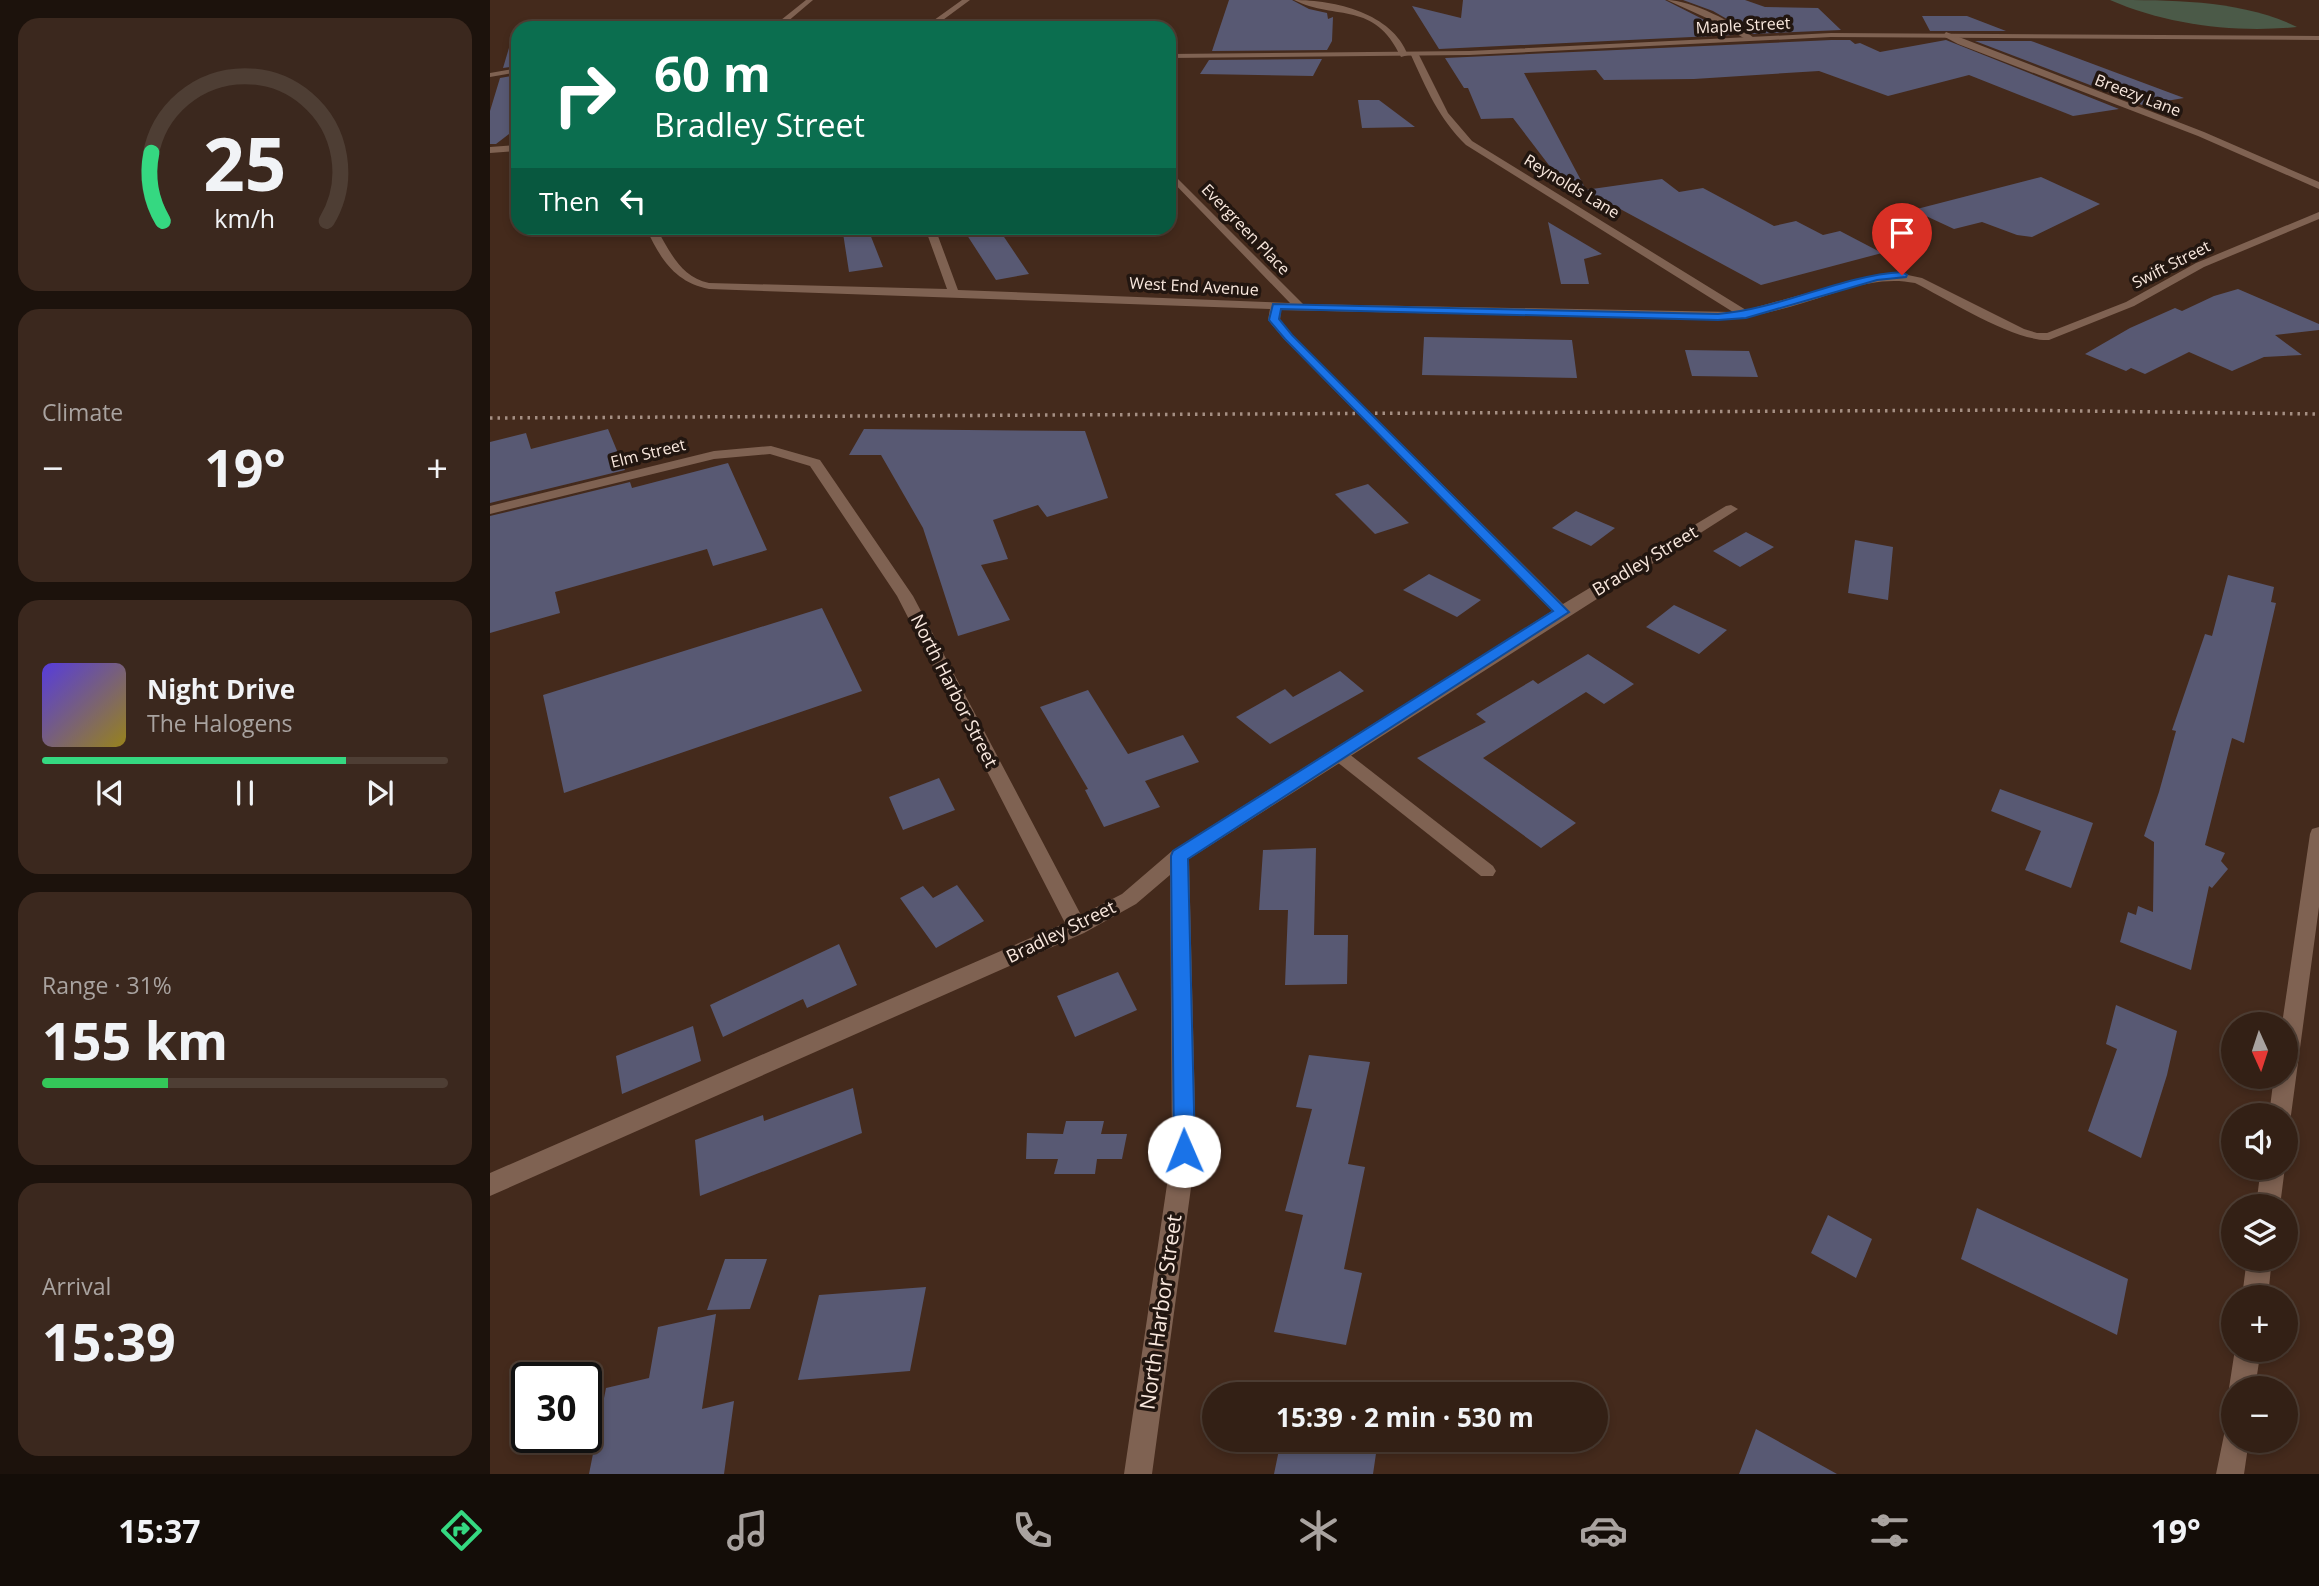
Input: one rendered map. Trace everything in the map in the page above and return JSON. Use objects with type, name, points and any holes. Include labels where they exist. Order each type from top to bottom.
[{"type":"street","points":[[784,21],[810,0]]},
{"type":"street","points":[[937,21],[967,0]]},
{"type":"street","name":"Reynolds Lane","points":[[1297,0],[1372,19],[1388,27],[1396,34],[1440,111],[1455,131],[1469,143],[1746,315]]},
{"type":"street","points":[[1670,0],[1725,23],[1750,38]]},
{"type":"street","name":"Maple Street","points":[[1176,56],[1409,55],[1750,38],[1946,34],[2319,38]]},
{"type":"street","name":"Breezy Lane","points":[[1946,34],[2201,134],[2319,186]]},
{"type":"street","points":[[490,75],[511,71]]},
{"type":"street","points":[[490,150],[511,148]]},
{"type":"street","name":"Evergreen Place","points":[[1176,180],[1300,307]]},
{"type":"street","name":"Swift Street","points":[[2036,337],[2070,330],[2130,304],[2200,265],[2319,215]]},
{"type":"street","name":"West End Avenue","points":[[655,235],[676,270],[694,283],[709,286],[1300,307],[1680,317],[1746,315],[1877,277],[1902,275],[1918,280],[2036,337]]},
{"type":"street","points":[[933,235],[954,293]]},
{"type":"street","points":[[1276,306],[1274,320],[1562,612]]},
{"type":"street","name":"Elm Street","points":[[490,510],[714,455],[771,450],[815,463]]},
{"type":"street","name":"North Harbor Street","points":[[815,463],[905,596],[1077,927]]},
{"type":"street","name":"Bradley Street","points":[[490,1185],[1077,927],[1129,899],[1180,856],[1562,612],[1731,509]]},
{"type":"street","points":[[2295,1012],[2319,834]]},
{"type":"street","name":"North Harbor Street","points":[[1138,1474],[1184,1151],[1180,856]]},
{"type":"street","points":[[2230,1474],[2233,1453]]},
{"type":"lane","points":[[1338,754],[1487,871]]},
{"type":"green space","points":[[2110,0],[2206,3],[2253,11],[2297,27],[2250,29],[2202,25],[2155,16]]},
{"type":"building","points":[[1229,0],[1292,0],[1309,9],[1327,13],[1328,19],[1333,17],[1332,41],[1327,50],[1212,51]]},
{"type":"building","points":[[1463,0],[1665,0],[1734,35],[1439,49],[1412,6],[1461,18]]},
{"type":"building","points":[[1683,0],[1745,0],[1765,7],[1818,8],[1841,30],[1753,34],[1713,11]]},
{"type":"building","points":[[1922,16],[1967,16],[2006,31],[1930,31]]},
{"type":"building","points":[[1850,40],[1880,52],[1946,40],[2119,109],[2073,116],[1969,75],[1888,96],[1819,71],[1694,79],[1604,80],[1596,70],[1524,73],[1584,186],[1571,194],[1513,118],[1481,119],[1468,88],[1464,88],[1445,58]]},
{"type":"building","points":[[511,41],[511,67],[503,68]]},
{"type":"building","points":[[1975,41],[2031,41],[2184,98],[2142,105]]},
{"type":"building","points":[[1322,59],[1313,76],[1200,74],[1209,60]]},
{"type":"building","points":[[511,76],[511,132],[496,144],[490,144],[490,111],[500,78]]},
{"type":"building","points":[[1358,100],[1379,100],[1415,127],[1362,128]]},
{"type":"building","points":[[2041,177],[2100,204],[2032,237],[2017,235],[1982,222],[1954,229],[1913,210]]},
{"type":"building","points":[[1662,179],[1679,192],[1703,188],[1774,226],[1796,221],[1823,235],[1840,231],[1882,253],[1761,285],[1585,190]]},
{"type":"building","points":[[1548,222],[1602,254],[1584,259],[1589,284],[1561,284]]},
{"type":"building","points":[[843,235],[870,235],[883,267],[849,272]]},
{"type":"building","points":[[967,235],[1003,235],[1029,274],[996,280]]},
{"type":"building","points":[[2238,289],[2319,324],[2319,330],[2275,335],[2302,355],[2264,357],[2232,371],[2189,352],[2145,374],[2131,368],[2126,371],[2085,354],[2130,328],[2175,308],[2182,311],[2214,296]]},
{"type":"building","points":[[1424,337],[1572,340],[1577,378],[1422,375]]},
{"type":"building","points":[[1685,350],[1749,351],[1758,377],[1692,376]]},
{"type":"building","points":[[608,429],[625,470],[490,503],[490,442],[526,433],[531,449]]},
{"type":"building","points":[[864,429],[1085,431],[1108,498],[1047,517],[1038,505],[993,520],[1008,559],[981,565],[1010,620],[958,636],[923,528],[881,455],[849,455]]},
{"type":"building","points":[[728,463],[767,550],[713,566],[707,549],[555,592],[560,613],[490,633],[490,516],[630,482],[632,488]]},
{"type":"building","points":[[1368,484],[1409,523],[1375,534],[1335,494]]},
{"type":"building","points":[[1576,511],[1615,528],[1591,546],[1552,528]]},
{"type":"building","points":[[1746,532],[1774,547],[1740,567],[1713,551]]},
{"type":"building","points":[[1855,540],[1893,547],[1888,600],[1848,593]]},
{"type":"building","points":[[1429,574],[1481,600],[1457,617],[1403,590]]},
{"type":"building","points":[[2228,575],[2274,587],[2271,602],[2276,603],[2244,743],[2232,738],[2205,845],[2225,853],[2221,861],[2228,869],[2212,888],[2209,886],[2191,970],[2120,942],[2128,912],[2136,915],[2138,906],[2153,912],[2154,842],[2144,836],[2176,731],[2172,730],[2205,634],[2212,636]]},
{"type":"building","points":[[1674,605],[1727,630],[1699,654],[1646,627]]},
{"type":"building","points":[[822,608],[862,691],[564,793],[543,695]]},
{"type":"building","points":[[1588,654],[1634,684],[1604,704],[1586,692],[1483,758],[1576,823],[1541,848],[1417,758],[1486,722],[1476,714],[1533,680],[1538,684]]},
{"type":"building","points":[[1340,671],[1364,691],[1270,744],[1236,717],[1285,689],[1293,697]]},
{"type":"building","points":[[1088,690],[1128,754],[1183,735],[1199,762],[1145,781],[1160,807],[1104,827],[1085,790],[1088,789],[1040,707]]},
{"type":"building","points":[[939,778],[955,810],[903,830],[889,797]]},
{"type":"building","points":[[2000,789],[2093,823],[2071,888],[2025,870],[2041,831],[1991,811]]},
{"type":"building","points":[[1316,848],[1314,935],[1348,935],[1347,984],[1285,985],[1288,910],[1259,910],[1263,850]]},
{"type":"building","points":[[957,885],[984,921],[936,948],[900,898],[923,886],[933,898]]},
{"type":"building","points":[[839,944],[857,985],[807,1008],[803,999],[723,1037],[710,1005]]},
{"type":"building","points":[[1118,972],[1137,1010],[1075,1037],[1057,996]]},
{"type":"building","points":[[2116,1005],[2177,1031],[2167,1075],[2141,1158],[2088,1131],[2117,1049],[2106,1044]]},
{"type":"building","points":[[693,1026],[701,1061],[622,1094],[616,1056]]},
{"type":"building","points":[[1309,1055],[1370,1062],[1348,1164],[1365,1167],[1344,1269],[1362,1273],[1346,1345],[1274,1332],[1303,1215],[1285,1211],[1312,1109],[1296,1107]]},
{"type":"building","points":[[853,1088],[862,1133],[700,1196],[695,1140],[763,1115],[764,1121]]},
{"type":"building","points":[[1066,1121],[1104,1121],[1101,1134],[1127,1134],[1122,1159],[1097,1159],[1095,1174],[1054,1174],[1058,1159],[1026,1159],[1027,1133],[1063,1134]]},
{"type":"building","points":[[1977,1208],[2128,1279],[2117,1335],[1961,1259]]},
{"type":"building","points":[[1828,1215],[1872,1239],[1856,1278],[1811,1253]]},
{"type":"building","points":[[725,1259],[767,1259],[750,1309],[707,1310]]},
{"type":"building","points":[[926,1287],[910,1371],[798,1380],[819,1295]]},
{"type":"building","points":[[716,1314],[702,1409],[734,1401],[724,1474],[589,1474],[593,1453],[602,1453],[602,1408],[606,1388],[649,1378],[658,1327]]},
{"type":"building","points":[[1756,1429],[1837,1474],[1739,1474]]},
{"type":"building","points":[[1279,1452],[1376,1452],[1373,1474],[1274,1474]]},
{"type":"railway","points":[[490,418],[2006,410],[2319,414]]},
{"type":"route","points":[[1184,1151],[1180,856],[1562,612],[1372,418],[1288,337],[1274,320],[1276,306],[1718,317],[1746,315],[1877,277],[1902,275]]}]
